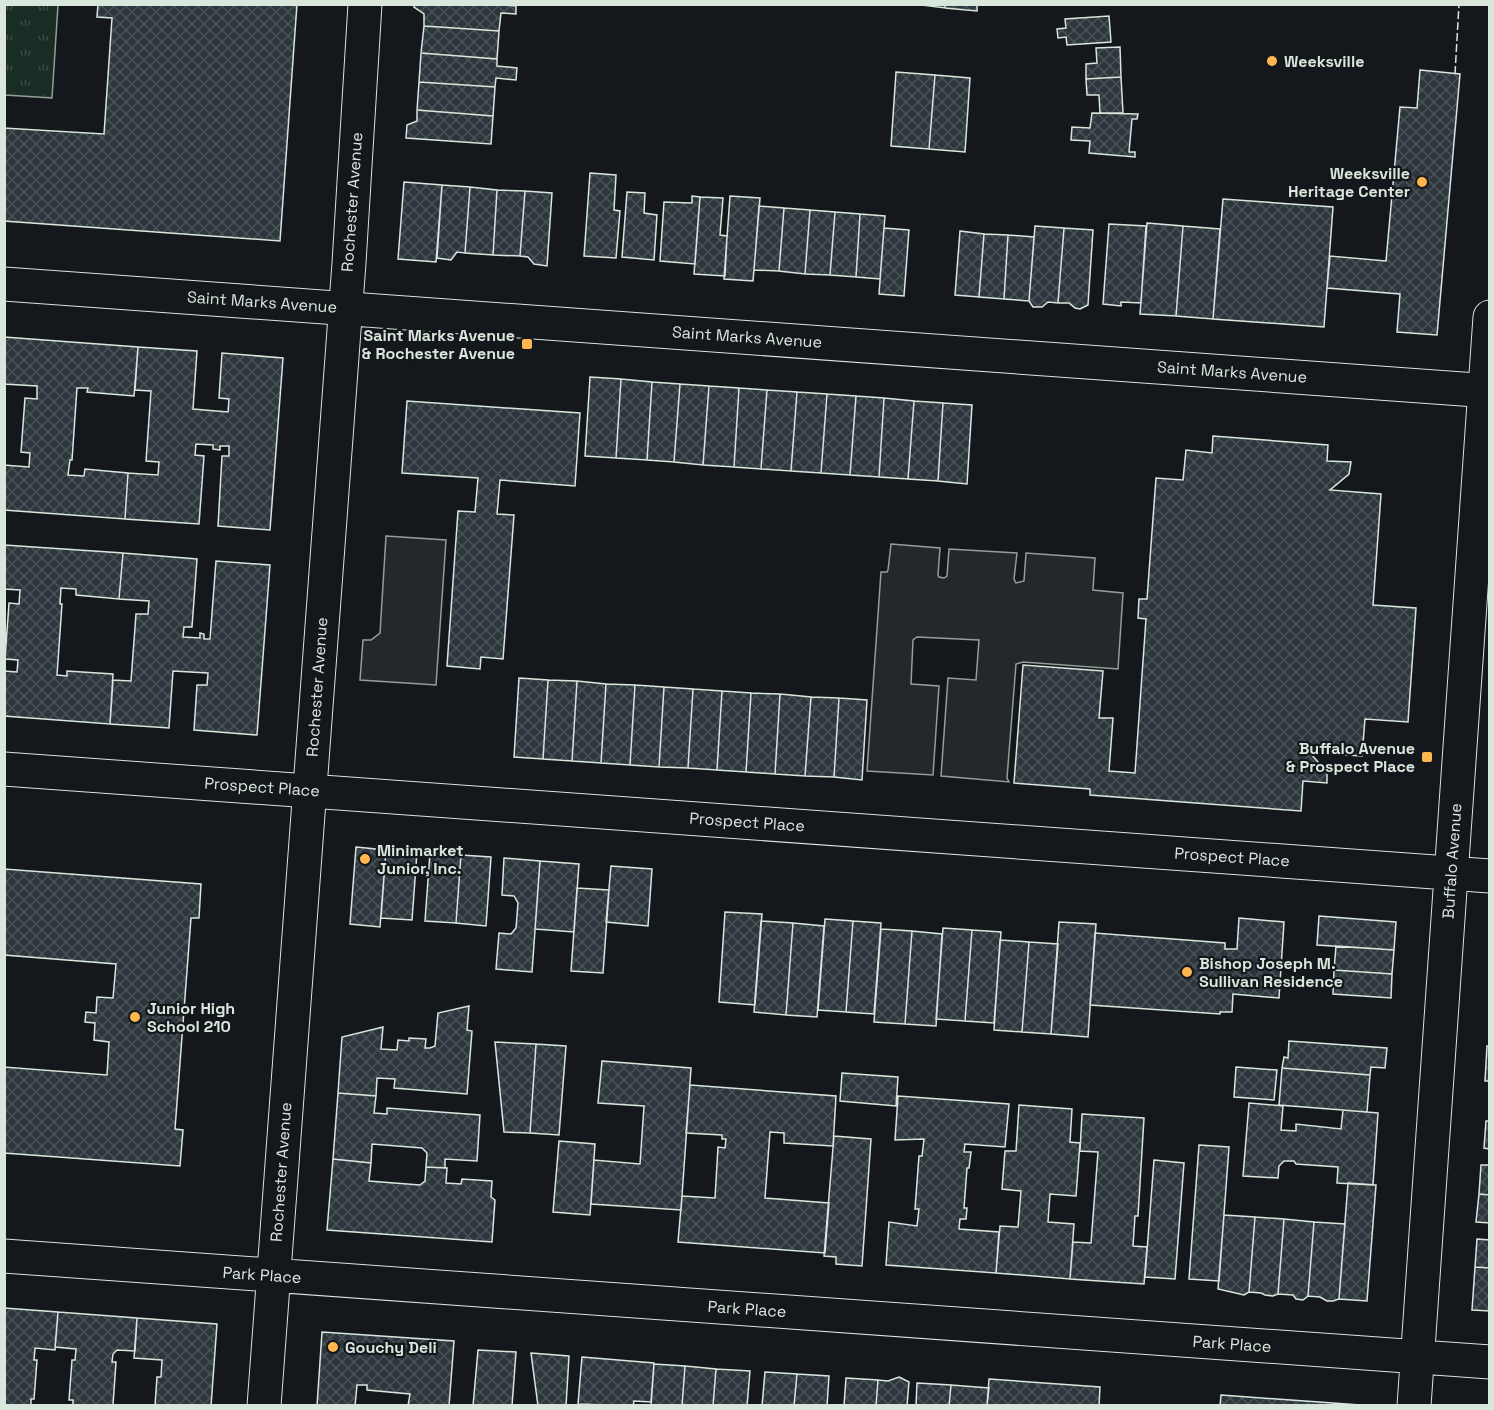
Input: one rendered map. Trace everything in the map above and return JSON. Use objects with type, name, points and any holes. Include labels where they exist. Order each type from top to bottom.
[{"type":"street","name":"Rochester Avenue","points":[[264,1406],[345,308],[365,4]]},
{"type":"street","name":"Saint Marks Avenue","points":[[4,284],[1487,390]]},
{"type":"street","name":"Buffalo Avenue","points":[[1413,1406],[1487,390],[1490,317]]},
{"type":"street","name":"Prospect Place","points":[[4,769],[1490,876]]},
{"type":"street","name":"Park Place","points":[[4,1256],[1490,1362]]},
{"type":"green space","points":[[4,5],[58,5],[52,98],[5,95]]},
{"type":"shaded area","points":[[386,536],[446,540],[436,685],[360,680],[363,640],[371,640],[380,633]]},
{"type":"shaded area","points":[[891,544],[940,548],[938,575],[944,578],[947,576],[949,549],[1017,553],[1014,579],[1016,583],[1024,581],[1026,553],[1095,558],[1093,590],[1123,593],[1118,669],[1023,662],[1016,664],[1007,778],[1009,782],[941,776],[948,678],[976,680],[979,640],[917,637],[913,640],[911,684],[939,686],[933,775],[867,771],[881,572],[888,570]]},
{"type":"building","points":[[98,4],[297,4],[280,241],[4,221],[4,128],[104,134],[112,18],[97,17]]},
{"type":"building","points":[[414,4],[516,6],[516,14],[501,13],[499,31],[424,26],[424,14],[414,7]]},
{"type":"building","points":[[914,4],[945,4],[945,8]]},
{"type":"building","points":[[945,4],[977,4],[977,11],[945,8]]},
{"type":"building","points":[[1109,16],[1111,42],[1067,45],[1066,37],[1058,38],[1057,29],[1066,28],[1065,19]]},
{"type":"building","points":[[424,26],[499,31],[497,59],[421,53]]},
{"type":"building","points":[[1120,47],[1121,77],[1086,79],[1086,64],[1097,63],[1096,48]]},
{"type":"building","points":[[421,53],[497,59],[497,66],[517,68],[516,80],[496,78],[495,87],[419,82]]},
{"type":"building","name":"Weeksville Heritage Center","points":[[1420,70],[1460,74],[1437,335],[1397,332],[1400,294],[1327,288],[1330,256],[1386,261],[1400,107],[1417,108]]},
{"type":"building","points":[[896,72],[935,75],[929,149],[891,146]]},
{"type":"building","points":[[935,75],[970,78],[965,152],[929,149]]},
{"type":"building","points":[[1121,77],[1123,113],[1100,113],[1099,95],[1087,95],[1086,79]]},
{"type":"building","points":[[419,82],[495,87],[493,116],[417,110]]},
{"type":"building","points":[[417,110],[493,116],[491,144],[406,138],[407,125],[417,121]]},
{"type":"building","points":[[1092,113],[1138,114],[1137,119],[1132,119],[1129,152],[1135,152],[1135,157],[1089,153],[1090,141],[1071,140],[1072,127],[1090,128]]},
{"type":"building","points":[[590,173],[616,175],[614,210],[620,211],[616,258],[584,256]]},
{"type":"building","points":[[404,182],[442,185],[436,262],[398,259]]},
{"type":"building","points":[[442,185],[470,187],[465,253],[457,252],[451,260],[437,258]]},
{"type":"building","points":[[470,187],[497,190],[493,255],[465,253]]},
{"type":"building","points":[[497,190],[525,191],[520,256],[493,255]]},
{"type":"building","points":[[525,191],[552,193],[547,266],[534,264],[528,257],[520,256]]},
{"type":"building","points":[[627,192],[645,193],[644,213],[657,215],[654,260],[622,257]]},
{"type":"building","points":[[692,196],[700,197],[695,264],[660,261],[664,202],[692,203]]},
{"type":"building","points":[[730,196],[760,198],[753,281],[724,279]]},
{"type":"building","points":[[700,197],[723,198],[720,235],[727,236],[725,276],[694,274]]},
{"type":"building","points":[[1223,199],[1333,207],[1324,327],[1213,319]]},
{"type":"building","points":[[759,206],[784,208],[779,271],[754,270]]},
{"type":"building","points":[[784,208],[810,210],[805,274],[779,271]]},
{"type":"building","points":[[810,210],[835,212],[830,275],[805,274]]},
{"type":"building","points":[[835,212],[860,214],[856,277],[830,275]]},
{"type":"building","points":[[860,214],[885,216],[880,279],[856,277]]},
{"type":"building","points":[[1147,223],[1183,226],[1176,316],[1140,314]]},
{"type":"building","points":[[1109,224],[1146,226],[1141,303],[1121,302],[1121,306],[1103,304]]},
{"type":"building","points":[[1035,226],[1064,228],[1058,303],[1048,302],[1042,307],[1033,307],[1029,301]]},
{"type":"building","points":[[1183,226],[1220,229],[1213,319],[1176,316]]},
{"type":"building","points":[[884,228],[909,230],[904,296],[879,294]]},
{"type":"building","points":[[1064,228],[1093,230],[1088,305],[1080,309],[1069,303],[1058,303]]},
{"type":"building","points":[[960,231],[984,234],[979,297],[955,295]]},
{"type":"building","points":[[984,234],[1008,235],[1004,299],[979,297]]},
{"type":"building","points":[[1008,235],[1034,237],[1029,301],[1004,299]]},
{"type":"building","points":[[4,337],[138,347],[134,396],[87,392],[88,388],[77,388],[72,460],[70,460],[68,475],[84,476],[85,469],[128,473],[125,519],[4,510],[4,465],[29,467],[30,453],[21,452],[25,398],[37,399],[37,386],[4,384]]},
{"type":"building","points":[[138,347],[197,351],[193,409],[228,412],[229,399],[219,398],[222,353],[283,358],[270,530],[218,526],[222,456],[229,456],[229,446],[220,446],[220,450],[213,449],[213,445],[196,444],[195,455],[204,456],[199,524],[125,519],[128,473],[158,475],[159,462],[146,461],[151,391],[135,390]]},
{"type":"building","points":[[590,377],[621,379],[616,458],[585,456]]},
{"type":"building","points":[[621,379],[652,382],[647,460],[616,458]]},
{"type":"building","points":[[652,382],[680,384],[674,462],[647,460]]},
{"type":"building","points":[[680,384],[709,386],[703,465],[674,462]]},
{"type":"building","points":[[709,386],[739,388],[734,467],[703,465]]},
{"type":"building","points":[[739,388],[767,390],[761,469],[734,467]]},
{"type":"building","points":[[767,390],[797,392],[791,471],[761,469]]},
{"type":"building","points":[[797,392],[827,394],[821,473],[791,471]]},
{"type":"building","points":[[827,394],[856,396],[850,475],[821,473]]},
{"type":"building","points":[[856,396],[884,398],[879,477],[850,475]]},
{"type":"building","points":[[884,398],[914,401],[908,479],[879,477]]},
{"type":"building","points":[[407,401],[580,413],[575,486],[500,480],[497,514],[514,515],[503,659],[481,657],[480,669],[447,666],[458,511],[475,512],[478,478],[402,473]]},
{"type":"building","points":[[914,401],[943,403],[938,481],[908,479]]},
{"type":"building","points":[[943,403],[972,405],[967,484],[938,481]]},
{"type":"building","points":[[1213,436],[1328,445],[1327,461],[1351,462],[1349,474],[1330,490],[1381,494],[1373,605],[1416,608],[1408,722],[1365,719],[1362,756],[1310,753],[1327,772],[1327,783],[1303,781],[1301,811],[1090,795],[1090,789],[1014,783],[1023,665],[1103,671],[1099,718],[1113,718],[1109,771],[1135,773],[1146,619],[1138,618],[1139,599],[1147,599],[1156,478],[1183,480],[1186,450],[1212,453]]},
{"type":"building","points":[[4,545],[123,553],[119,599],[76,595],[76,589],[61,588],[57,675],[67,676],[67,671],[113,674],[110,724],[4,716],[4,671],[17,672],[18,660],[5,659],[9,603],[19,604],[20,590],[4,589]]},
{"type":"building","points":[[123,553],[197,559],[192,627],[184,627],[183,637],[200,638],[200,633],[204,634],[204,639],[210,639],[216,561],[270,565],[257,735],[194,730],[197,685],[207,685],[208,673],[173,671],[169,728],[110,724],[113,680],[131,681],[136,614],[148,614],[149,601],[119,599]]},
{"type":"building","points":[[519,678],[548,680],[543,759],[514,757]]},
{"type":"building","points":[[548,680],[577,681],[572,761],[543,759]]},
{"type":"building","points":[[577,681],[606,684],[601,763],[572,761]]},
{"type":"building","points":[[606,684],[635,685],[630,765],[601,763]]},
{"type":"building","points":[[635,685],[664,687],[659,767],[630,765]]},
{"type":"building","points":[[664,687],[693,689],[688,768],[659,767]]},
{"type":"building","points":[[693,689],[722,691],[717,770],[688,768]]},
{"type":"building","points":[[722,691],[751,693],[746,772],[717,770]]},
{"type":"building","points":[[751,693],[780,694],[775,774],[746,772]]},
{"type":"building","points":[[780,694],[811,697],[805,776],[775,774]]},
{"type":"building","points":[[811,697],[839,698],[834,777],[805,776]]},
{"type":"building","points":[[839,698],[867,700],[862,780],[834,777]]},
{"type":"building","points":[[356,847],[386,850],[380,927],[350,924]]},
{"type":"building","points":[[386,850],[417,852],[412,920],[381,918]]},
{"type":"building","points":[[430,853],[461,855],[456,923],[425,921]]},
{"type":"building","points":[[461,855],[491,857],[486,926],[456,923]]},
{"type":"building","points":[[504,858],[540,861],[532,972],[496,969],[499,933],[511,934],[516,928],[518,903],[514,896],[502,895]]},
{"type":"building","points":[[540,861],[579,864],[574,932],[535,929]]},
{"type":"building","points":[[611,866],[652,869],[648,926],[606,922]]},
{"type":"building","name":"Junior High School 210","points":[[4,869],[201,884],[199,918],[191,918],[175,1129],[183,1130],[180,1166],[4,1153],[4,1067],[107,1075],[109,1042],[94,1040],[95,1023],[85,1022],[86,1012],[96,1013],[97,997],[113,998],[116,964],[4,955]]},
{"type":"building","points":[[577,888],[609,890],[603,973],[571,971]]},
{"type":"building","points":[[725,912],[762,914],[755,1005],[719,1002]]},
{"type":"building","points":[[1319,916],[1396,922],[1394,950],[1317,945]]},
{"type":"building","name":"Bishop Joseph M. Sullivan Residence","points":[[1239,918],[1284,922],[1279,998],[1233,994],[1232,1012],[1220,1012],[1220,1014],[1090,1005],[1095,933],[1225,943],[1225,949],[1237,949]]},
{"type":"building","points":[[825,919],[853,921],[846,1012],[818,1010]]},
{"type":"building","points":[[761,921],[793,923],[786,1015],[754,1012]]},
{"type":"building","points":[[853,921],[881,923],[874,1014],[846,1012]]},
{"type":"building","points":[[1059,922],[1096,924],[1088,1037],[1051,1034]]},
{"type":"building","points":[[793,923],[824,926],[817,1017],[786,1015]]},
{"type":"building","points":[[943,928],[972,930],[965,1021],[936,1019]]},
{"type":"building","points":[[881,929],[912,931],[905,1024],[874,1022]]},
{"type":"building","points":[[972,930],[1001,932],[994,1023],[965,1021]]},
{"type":"building","points":[[912,931],[942,934],[936,1026],[905,1024]]},
{"type":"building","points":[[1000,940],[1029,942],[1022,1032],[994,1030]]},
{"type":"building","points":[[1029,942],[1058,944],[1051,1034],[1022,1032]]},
{"type":"building","points":[[1336,946],[1394,950],[1392,974],[1334,970]]},
{"type":"building","points":[[1334,970],[1392,974],[1391,998],[1333,994]]},
{"type":"building","points":[[469,1006],[467,1030],[472,1031],[467,1094],[394,1088],[395,1079],[377,1078],[376,1096],[338,1093],[342,1037],[383,1027],[381,1049],[397,1050],[398,1040],[409,1041],[409,1038],[426,1039],[425,1048],[430,1048],[435,1046],[438,1013]]},
{"type":"building","points":[[1289,1041],[1387,1048],[1385,1068],[1371,1067],[1370,1075],[1282,1068],[1284,1057],[1288,1058]]},
{"type":"building","points":[[495,1042],[536,1044],[530,1133],[504,1132]]},
{"type":"building","points":[[536,1044],[566,1046],[559,1135],[530,1133]]},
{"type":"building","points":[[1487,1046],[1490,1046],[1490,1081],[1485,1081]]},
{"type":"building","points":[[602,1061],[691,1068],[681,1210],[591,1204],[594,1160],[640,1164],[644,1106],[598,1103]]},
{"type":"building","points":[[1236,1067],[1277,1070],[1274,1100],[1234,1097]]},
{"type":"building","points":[[1282,1068],[1370,1075],[1367,1112],[1279,1105]]},
{"type":"building","points":[[842,1073],[898,1077],[896,1106],[840,1101]]},
{"type":"building","points":[[690,1085],[836,1096],[833,1146],[784,1143],[784,1133],[770,1132],[765,1198],[829,1203],[825,1253],[678,1242],[682,1196],[715,1198],[718,1147],[725,1148],[726,1139],[722,1139],[722,1135],[686,1133]]},
{"type":"building","points":[[338,1093],[376,1096],[374,1113],[387,1114],[387,1108],[480,1115],[477,1161],[445,1159],[445,1168],[426,1167],[427,1153],[422,1148],[372,1144],[371,1163],[333,1159]]},
{"type":"building","points":[[898,1096],[1009,1104],[1005,1147],[965,1144],[964,1152],[971,1152],[969,1168],[967,1168],[964,1208],[967,1208],[966,1219],[960,1219],[959,1229],[999,1232],[996,1273],[886,1265],[889,1222],[917,1226],[919,1209],[915,1209],[919,1156],[922,1156],[924,1139],[895,1140]]},
{"type":"building","points":[[1249,1103],[1283,1106],[1281,1130],[1296,1131],[1296,1124],[1341,1129],[1343,1110],[1378,1113],[1373,1185],[1337,1183],[1338,1167],[1296,1164],[1294,1161],[1284,1161],[1279,1166],[1278,1178],[1243,1176]]},
{"type":"building","points":[[1019,1105],[1072,1109],[1070,1142],[1080,1143],[1076,1196],[1050,1194],[1048,1222],[1074,1224],[1070,1279],[996,1273],[1000,1226],[1018,1227],[1021,1191],[1002,1189],[1005,1151],[1016,1151]]},
{"type":"building","points":[[1082,1114],[1144,1118],[1138,1216],[1135,1216],[1133,1246],[1147,1247],[1144,1284],[1070,1279],[1073,1242],[1091,1243],[1098,1152],[1080,1151]]},
{"type":"building","points":[[1486,1121],[1490,1121],[1490,1149],[1484,1148]]},
{"type":"building","points":[[834,1136],[871,1139],[862,1266],[836,1264],[836,1257],[824,1256]]},
{"type":"building","points":[[559,1141],[595,1144],[590,1215],[553,1212]]},
{"type":"building","points":[[1199,1145],[1229,1147],[1219,1281],[1189,1279]]},
{"type":"building","points":[[333,1159],[371,1163],[369,1181],[420,1185],[425,1181],[426,1167],[447,1168],[446,1183],[461,1184],[462,1179],[492,1181],[491,1197],[495,1200],[492,1242],[327,1230]]},
{"type":"building","points":[[1154,1160],[1184,1163],[1175,1279],[1145,1277]]},
{"type":"building","points":[[1481,1165],[1490,1165],[1490,1195],[1479,1194]]},
{"type":"building","points":[[1348,1183],[1376,1185],[1367,1301],[1339,1299]]},
{"type":"building","points":[[1479,1194],[1490,1195],[1490,1223],[1476,1222]]},
{"type":"building","points":[[1224,1215],[1255,1217],[1249,1292],[1244,1295],[1218,1289]]},
{"type":"building","points":[[1255,1217],[1284,1219],[1278,1294],[1273,1296],[1249,1292]]},
{"type":"building","points":[[1284,1219],[1314,1222],[1308,1296],[1303,1300],[1296,1299],[1293,1295],[1278,1294]]},
{"type":"building","points":[[1314,1222],[1345,1224],[1339,1299],[1333,1301],[1308,1296]]},
{"type":"building","points":[[1477,1239],[1490,1240],[1490,1268],[1475,1267]]},
{"type":"building","points":[[1475,1267],[1490,1268],[1490,1311],[1472,1310]]},
{"type":"building","points":[[4,1308],[58,1312],[55,1350],[35,1348],[34,1360],[37,1360],[34,1399],[31,1399],[31,1406],[4,1406]]},
{"type":"building","points":[[58,1312],[137,1318],[135,1351],[117,1350],[113,1354],[112,1362],[116,1362],[113,1405],[73,1406],[73,1400],[69,1400],[72,1360],[75,1360],[76,1349],[55,1347]]},
{"type":"building","points":[[137,1318],[217,1324],[211,1406],[155,1406],[157,1377],[161,1377],[162,1360],[134,1358]]},
{"type":"building","points":[[322,1332],[454,1341],[449,1406],[408,1406],[410,1394],[367,1390],[367,1385],[357,1385],[355,1406],[317,1406]]},
{"type":"building","points":[[478,1350],[516,1352],[512,1406],[473,1406]]},
{"type":"building","points":[[531,1353],[569,1356],[566,1406],[538,1406]]},
{"type":"building","points":[[582,1357],[654,1363],[651,1402],[634,1401],[633,1406],[578,1404]]},
{"type":"building","points":[[654,1364],[685,1366],[682,1406],[651,1406]]},
{"type":"building","points":[[685,1366],[716,1369],[713,1406],[682,1406]]},
{"type":"building","points":[[716,1369],[750,1371],[747,1406],[713,1406]]},
{"type":"building","points":[[765,1372],[797,1374],[794,1406],[762,1406]]},
{"type":"building","points":[[797,1374],[829,1376],[827,1406],[794,1406]]},
{"type":"building","points":[[899,1377],[909,1382],[907,1406],[876,1406],[878,1380],[888,1381]]},
{"type":"building","points":[[846,1378],[878,1380],[876,1406],[844,1406]]},
{"type":"building","points":[[989,1379],[1100,1387],[1099,1406],[987,1406]]},
{"type":"building","points":[[917,1383],[951,1385],[949,1406],[916,1406]]},
{"type":"building","points":[[951,1385],[989,1388],[987,1406],[949,1406]]},
{"type":"building","points":[[1221,1395],[1360,1405],[1360,1406],[1220,1406]]},
{"type":"fence","points":[[1455,74],[1459,4]]},
{"type":"place","name":"Weeksville","points":[[1272,61]]},
{"type":"place","name":"Weeksville Heritage Center","points":[[1422,182]]},
{"type":"place","name":"Saint Marks Avenue & Rochester Avenue","points":[[527,344]]},
{"type":"place","name":"Buffalo Avenue & Prospect Place","points":[[1427,757]]},
{"type":"place","name":"Minimarket Junior, Inc.","points":[[365,859]]},
{"type":"place","name":"Bishop Joseph M. Sullivan Residence","points":[[1187,972]]},
{"type":"place","name":"Junior High School 210","points":[[135,1017]]},
{"type":"place","name":"Gouchy Deli","points":[[333,1347]]}]
